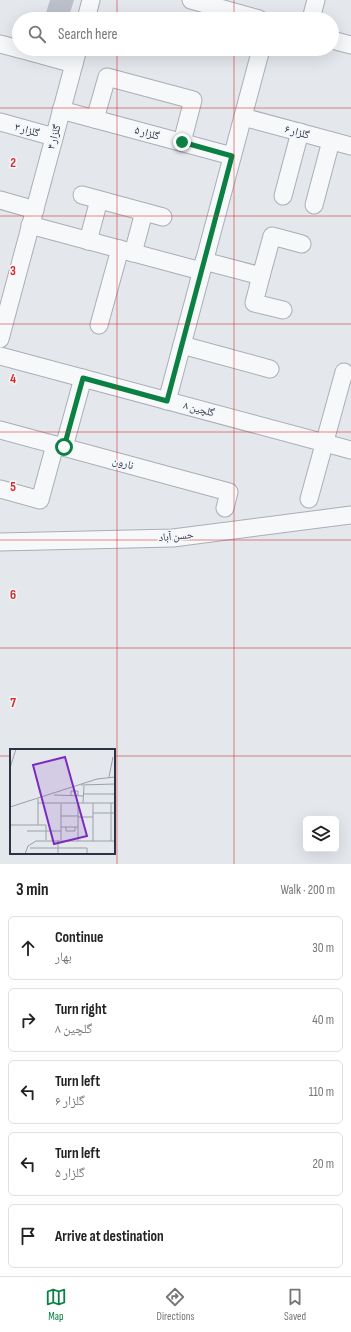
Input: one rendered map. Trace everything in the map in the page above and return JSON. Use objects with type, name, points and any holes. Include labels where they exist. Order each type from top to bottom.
[{"type":"street","points":[[88,12],[91,0]]},
{"type":"street","points":[[191,0],[234,12]]},
{"type":"street","points":[[313,12],[316,0]]},
{"type":"street","points":[[339,42],[351,45]]},
{"type":"street","points":[[0,44],[12,47]]},
{"type":"street","name":"گلزار ۴","points":[[0,339],[76,56]]},
{"type":"street","points":[[167,401],[259,56]]},
{"type":"street","points":[[96,119],[107,77],[179,96],[193,100],[182,142]]},
{"type":"street","name":"گلزار ۵","points":[[61,110],[232,156]]},
{"type":"street","name":"گلزار ۶","points":[[243,117],[351,146]]},
{"type":"street","name":"گلزار ۳","points":[[0,122],[54,137]]},
{"type":"street","points":[[283,196],[300,132]]},
{"type":"street","points":[[314,205],[331,141]]},
{"type":"street","points":[[82,195],[163,217]]},
{"type":"street","points":[[0,200],[33,218],[88,241],[127,251],[261,276]]},
{"type":"street","points":[[88,241],[99,200]]},
{"type":"street","points":[[99,325],[127,251],[144,212]]},
{"type":"street","points":[[283,310],[254,303],[272,236],[302,244]]},
{"type":"street","points":[[182,345],[270,369]]},
{"type":"street","name":"گلچین ۸","points":[[0,356],[351,450]]},
{"type":"street","points":[[310,499],[344,372]]},
{"type":"street","points":[[0,489],[40,500],[83,378]]},
{"type":"street","name":"نارون","points":[[0,430],[230,492],[225,508]]},
{"type":"street","name":"حسن آباد","points":[[0,542],[173,538],[351,515]]},
{"type":"building","points":[[50,0],[74,0],[70,12],[46,12]]},
{"type":"route","points":[[64,447],[83,378],[167,401],[232,156],[182,142]]}]
